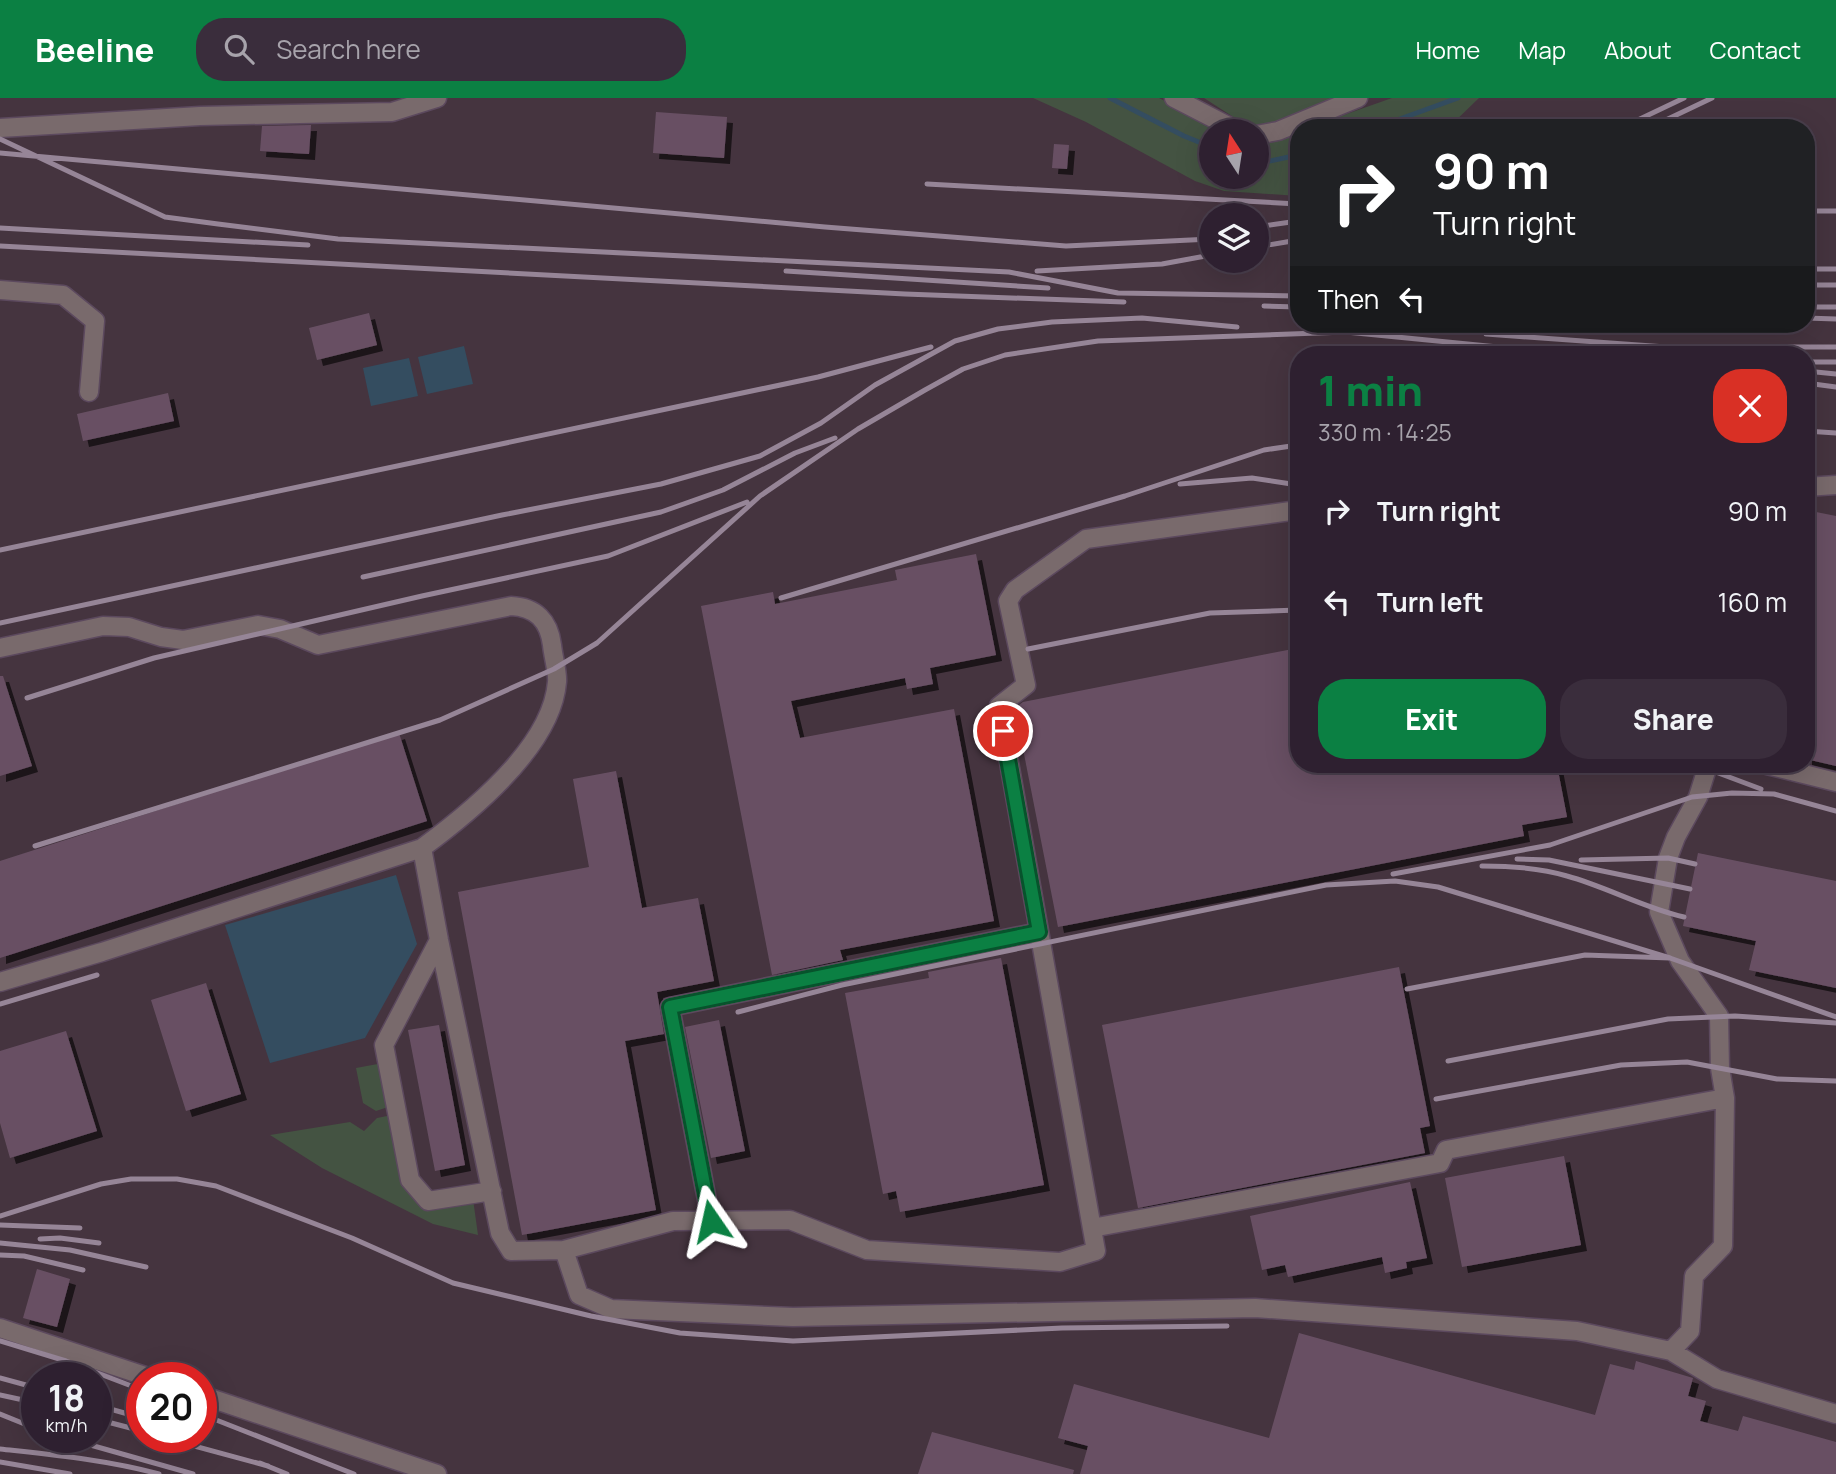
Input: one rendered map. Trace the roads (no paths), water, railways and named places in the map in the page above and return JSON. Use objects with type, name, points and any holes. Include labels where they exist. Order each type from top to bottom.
[{"type":"lane","points":[[0,128],[200,116],[391,112],[437,98]]},
{"type":"lane","points":[[1174,98],[1215,119]]},
{"type":"lane","points":[[1307,119],[1358,98]]},
{"type":"lane","points":[[1269,133],[1290,126]]},
{"type":"lane","points":[[0,290],[63,295],[95,321],[89,392]]},
{"type":"lane","points":[[1815,486],[1836,485]]},
{"type":"lane","points":[[422,848],[500,1233],[511,1251],[564,1250],[673,1221],[790,1220],[867,1250],[1060,1262],[1096,1251],[999,706],[1026,685],[1008,601],[1014,590],[1086,539],[1290,511]]},
{"type":"lane","points":[[0,648],[103,626],[129,626],[162,637],[183,640],[258,625],[280,629],[318,645],[511,606],[534,611],[543,618],[551,635],[558,680],[548,718],[527,752],[460,820],[422,848],[102,952],[0,982]]},
{"type":"lane","points":[[1671,1351],[1690,1331],[1694,1276],[1723,1246],[1725,1098],[1720,1068],[1719,1016],[1680,961],[1659,912],[1668,858],[1698,797],[1706,773]]},
{"type":"lane","points":[[1799,773],[1836,782]]},
{"type":"lane","points":[[711,1221],[670,1007],[1039,932]]},
{"type":"lane","points":[[439,940],[384,1045],[410,1180],[428,1201],[492,1191]]},
{"type":"lane","points":[[1092,1228],[1440,1163],[1446,1150],[1725,1098]]},
{"type":"lane","points":[[564,1250],[579,1295],[611,1309],[793,1317],[1255,1308],[1577,1331],[1671,1351],[1717,1379],[1836,1414]]},
{"type":"lane","points":[[0,1328],[126,1370]]},
{"type":"lane","points":[[217,1400],[437,1474]]},
{"type":"water","points":[[464,346],[473,384],[427,394],[418,357]]},
{"type":"water","points":[[409,358],[418,396],[371,406],[363,368]]},
{"type":"water","points":[[396,875],[417,944],[365,1038],[270,1063],[225,925]]},
{"type":"waterway","points":[[1110,98],[1199,142]]},
{"type":"waterway","points":[[1400,119],[1458,98]]},
{"type":"waterway","points":[[1269,161],[1290,157]]},
{"type":"railway","points":[[1640,119],[1684,98]]},
{"type":"railway","points":[[1668,119],[1712,98]]},
{"type":"railway","points":[[0,139],[165,217],[338,239],[1009,272],[1118,293],[1290,296]]},
{"type":"railway","points":[[0,153],[1066,246],[1199,240]]},
{"type":"railway","points":[[927,184],[1290,204]]},
{"type":"railway","points":[[1815,211],[1836,211]]},
{"type":"railway","points":[[1269,225],[1290,222]]},
{"type":"railway","points":[[0,228],[308,245]]},
{"type":"railway","points":[[1269,245],[1290,241]]},
{"type":"railway","points":[[0,246],[905,294],[1124,302]]},
{"type":"railway","points":[[1037,271],[1162,264],[1199,257]]},
{"type":"railway","points":[[1815,269],[1836,269]]},
{"type":"railway","points":[[786,271],[1048,288]]},
{"type":"railway","points":[[1815,285],[1836,285]]},
{"type":"railway","points":[[1264,306],[1290,307]]},
{"type":"railway","points":[[1815,307],[1836,307]]},
{"type":"railway","points":[[0,623],[502,515],[661,484],[760,456],[821,423],[875,385],[955,341],[998,329],[1052,322],[1142,318],[1237,327]]},
{"type":"railway","points":[[1815,318],[1836,319]]},
{"type":"railway","points":[[35,846],[440,720],[554,669],[597,643],[760,496],[858,429],[963,369],[1005,355],[1098,341],[1318,333]]},
{"type":"railway","points":[[1356,333],[1487,346]]},
{"type":"railway","points":[[1486,334],[1652,346]]},
{"type":"railway","points":[[0,550],[818,377],[931,347]]},
{"type":"railway","points":[[1815,347],[1836,347]]},
{"type":"railway","points":[[1815,362],[1836,362]]},
{"type":"railway","points":[[1815,372],[1836,374]]},
{"type":"railway","points":[[1815,384],[1836,387]]},
{"type":"railway","points":[[1815,432],[1836,433]]},
{"type":"railway","points":[[363,577],[661,512],[723,490],[795,453],[835,438]]},
{"type":"railway","points":[[781,598],[1125,496],[1264,450],[1290,446]]},
{"type":"railway","points":[[1180,484],[1252,478],[1290,484]]},
{"type":"railway","points":[[27,698],[154,658],[608,556],[747,502]]},
{"type":"railway","points":[[1028,649],[1210,613],[1290,610]]},
{"type":"railway","points":[[1718,773],[1761,789]]},
{"type":"railway","points":[[1393,874],[1550,845],[1692,797],[1732,793],[1774,794],[1836,811]]},
{"type":"railway","points":[[1581,860],[1668,858],[1695,864]]},
{"type":"railway","points":[[1517,859],[1549,860],[1690,889]]},
{"type":"railway","points":[[1482,866],[1557,873],[1684,917]]},
{"type":"railway","points":[[738,1012],[842,985],[1326,885],[1395,881],[1438,887],[1670,958]]},
{"type":"railway","points":[[1407,989],[1585,955],[1670,958],[1836,1017]]},
{"type":"railway","points":[[0,1004],[97,975]]},
{"type":"railway","points":[[1448,1061],[1668,1019],[1735,1016],[1836,1023]]},
{"type":"railway","points":[[1436,1099],[1621,1065],[1687,1062],[1777,1079],[1836,1081]]},
{"type":"railway","points":[[0,1216],[101,1184],[131,1179],[177,1179],[216,1186],[352,1238],[453,1283],[591,1316],[680,1333],[793,1341],[1062,1328],[1227,1326]]},
{"type":"railway","points":[[0,1225],[80,1228]]},
{"type":"railway","points":[[40,1239],[60,1238],[99,1243]]},
{"type":"railway","points":[[0,1243],[70,1250],[146,1267]]},
{"type":"railway","points":[[0,1255],[24,1256],[83,1270]]},
{"type":"railway","points":[[0,1341],[66,1361],[126,1384]]},
{"type":"railway","points":[[0,1378],[21,1384]]},
{"type":"railway","points":[[0,1395],[21,1400]]},
{"type":"railway","points":[[112,1410],[126,1413]]},
{"type":"railway","points":[[0,1414],[21,1423]]},
{"type":"railway","points":[[217,1420],[354,1474]]},
{"type":"railway","points":[[112,1423],[126,1427]]},
{"type":"railway","points":[[0,1449],[100,1462],[159,1474]]},
{"type":"railway","points":[[112,1451],[193,1474]]},
{"type":"railway","points":[[217,1452],[268,1466]]},
{"type":"railway","points":[[0,1462],[70,1474]]},
{"type":"railway","points":[[260,1463],[287,1474]]}]
